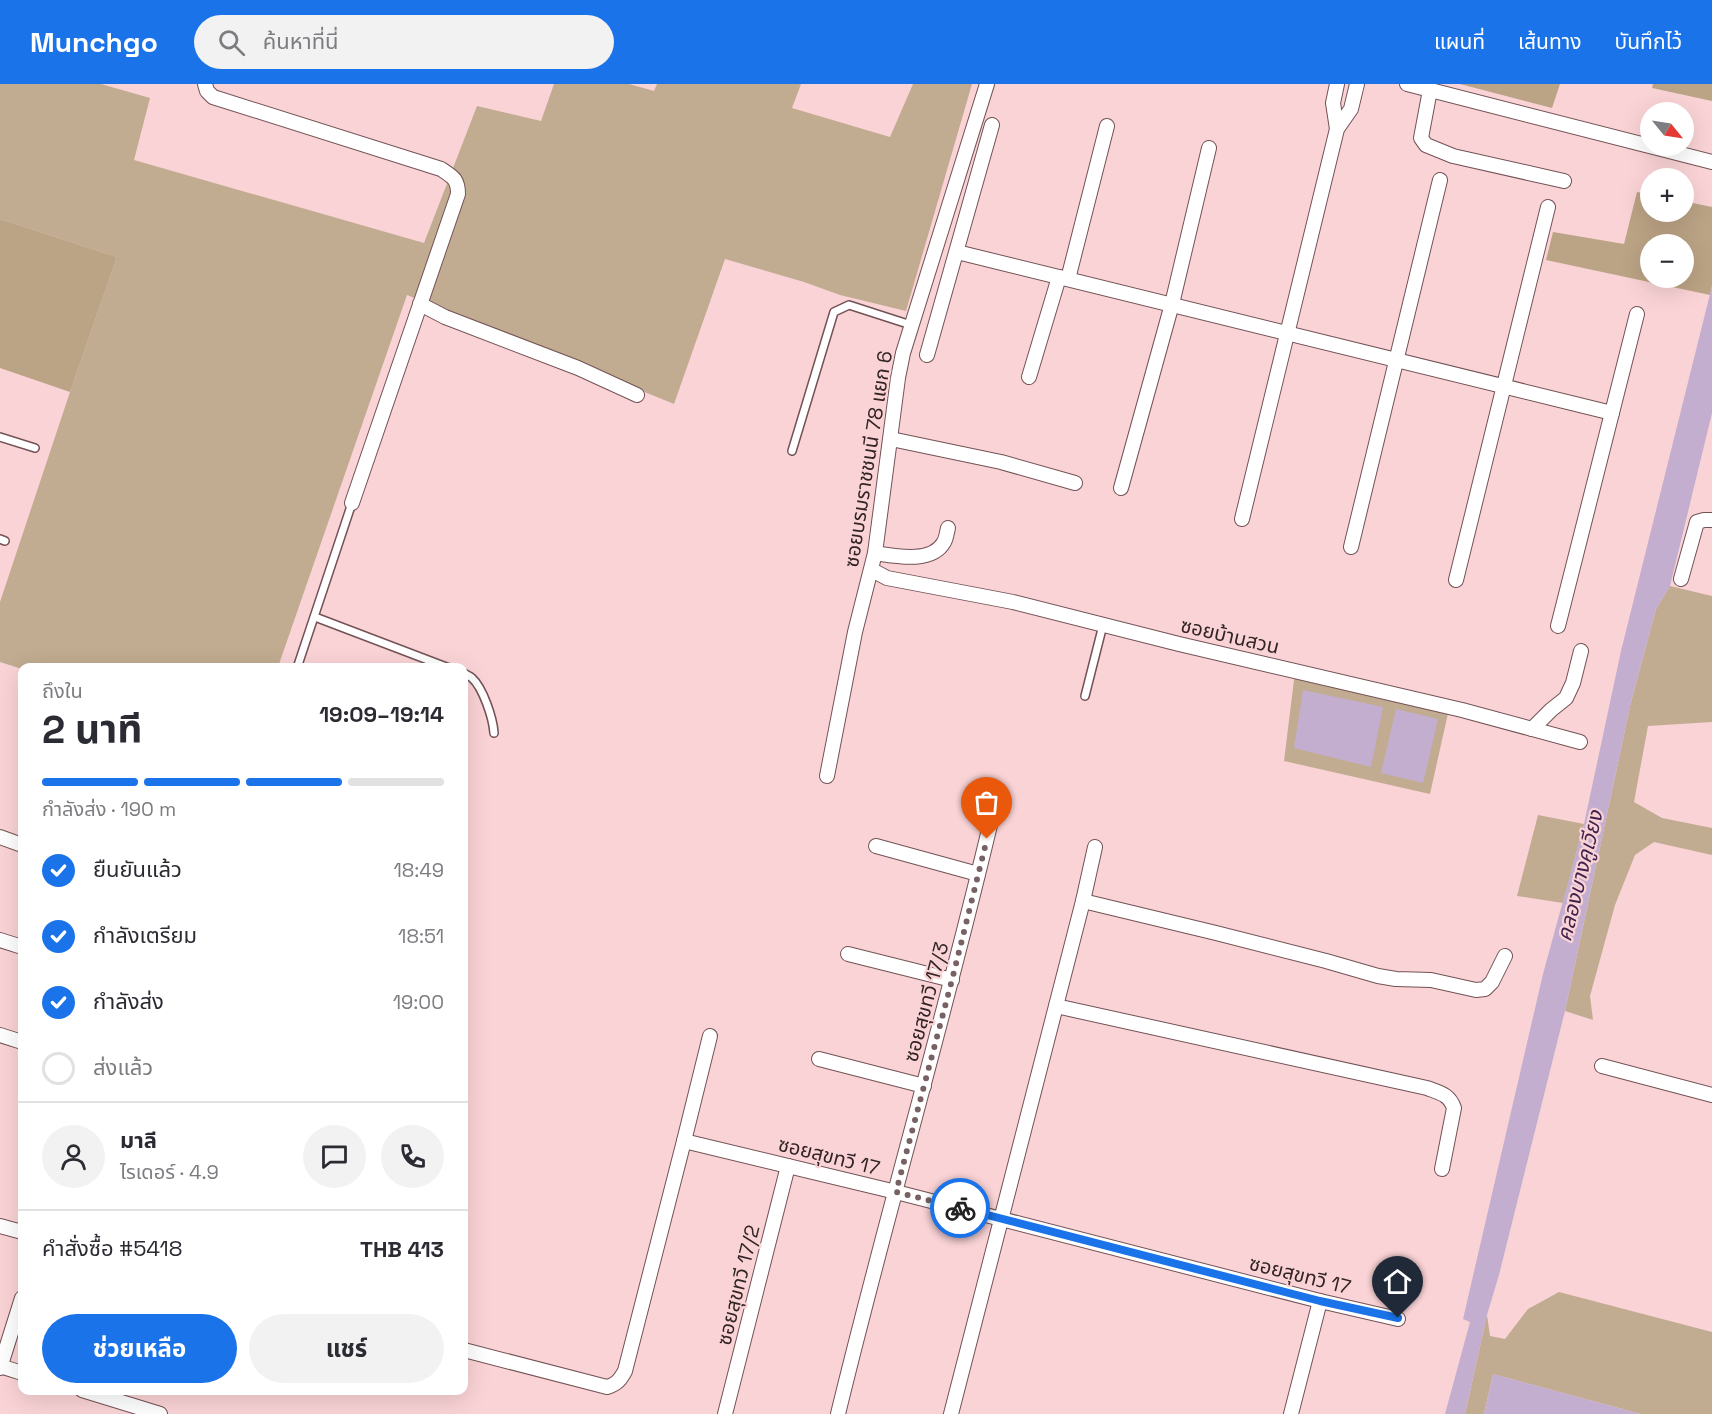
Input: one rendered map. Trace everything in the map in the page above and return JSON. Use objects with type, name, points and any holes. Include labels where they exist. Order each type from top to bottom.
[{"type":"street","points":[[205,84],[213,98],[441,169],[452,176],[458,184],[458,194],[352,503]]},
{"type":"street","name":"ซอยบรมราชชนนี 78 แยก 6","points":[[827,776],[855,632],[872,570],[903,353],[987,84]]},
{"type":"street","points":[[1337,84],[1333,104],[1337,129]]},
{"type":"street","points":[[1242,519],[1337,129],[1351,109],[1357,84]]},
{"type":"street","points":[[1407,84],[1712,162]]},
{"type":"street","points":[[1430,90],[1421,138],[1426,145],[1453,156],[1564,181]]},
{"type":"street","points":[[927,355],[992,125]]},
{"type":"street","points":[[1029,377],[1063,278],[1107,126]]},
{"type":"street","points":[[1120,488],[1172,304],[1209,148]]},
{"type":"street","points":[[1351,547],[1440,180]]},
{"type":"street","points":[[1456,580],[1548,207]]},
{"type":"street","points":[[957,252],[1612,413]]},
{"type":"street","points":[[420,304],[445,317],[578,368],[637,395]]},
{"type":"street","points":[[1558,626],[1637,314]]},
{"type":"street","points":[[891,439],[1001,462],[1074,483]]},
{"type":"street","points":[[1681,579],[1697,522],[1712,520]]},
{"type":"street","points":[[875,553],[905,558],[935,552],[944,543],[948,528]]},
{"type":"street","name":"ซอยบ้านสวน","points":[[872,570],[887,578],[1013,602],[1179,645],[1462,710],[1580,742]]},
{"type":"street","points":[[1532,729],[1566,698],[1573,683],[1581,651]]},
{"type":"street","name":"ซอยสุขทวี 17/3","points":[[838,1414],[952,980],[991,821]]},
{"type":"street","points":[[0,837],[18,844]]},
{"type":"street","points":[[876,846],[978,874]]},
{"type":"street","points":[[951,1414],[1095,847]]},
{"type":"street","points":[[1083,901],[1378,976],[1431,980],[1476,990],[1485,988],[1492,982],[1505,956]]},
{"type":"street","points":[[0,940],[18,946]]},
{"type":"street","points":[[848,954],[952,980]]},
{"type":"street","points":[[1056,1006],[1415,1086],[1444,1095],[1452,1100],[1454,1108],[1442,1168]]},
{"type":"street","points":[[0,1035],[18,1041]]},
{"type":"street","points":[[468,1351],[607,1387],[620,1381],[625,1371],[710,1036]]},
{"type":"street","points":[[819,1059],[924,1086]]},
{"type":"street","points":[[1602,1066],[1712,1095]]},
{"type":"street","name":"ซอยสุขทวี 17","points":[[684,1141],[896,1192],[1320,1301],[1398,1318]]},
{"type":"street","name":"ซอยสุขทวี 17/2","points":[[726,1414],[788,1166]]},
{"type":"street","points":[[0,1226],[18,1231]]},
{"type":"street","points":[[1291,1414],[1320,1301]]},
{"type":"street","points":[[18,1311],[0,1367],[18,1372]]},
{"type":"street","points":[[98,1395],[160,1414]]},
{"type":"lane","points":[[792,451],[834,312],[849,305],[911,326]]},
{"type":"lane","points":[[0,437],[35,448]]},
{"type":"lane","points":[[299,663],[352,503]]},
{"type":"lane","points":[[315,617],[436,663]]},
{"type":"lane","points":[[1085,696],[1103,625]]},
{"type":"lane","points":[[468,676],[482,693],[493,721],[494,733]]},
{"type":"shaded area","points":[[0,84],[101,84],[150,98],[134,160],[424,243],[477,106],[541,121],[554,84],[629,84],[654,91],[657,84],[801,84],[792,108],[890,137],[913,84],[972,84],[906,311],[840,295],[725,259],[674,404],[407,295],[279,663],[18,663],[18,668],[0,662],[0,602],[117,257],[0,219]]},
{"type":"shaded area","points":[[1460,84],[1560,84],[1552,108]]},
{"type":"shaded area","points":[[1653,84],[1712,84],[1712,101],[1652,88]]},
{"type":"shaded area","points":[[1637,192],[1640,192],[1640,222],[1694,222],[1694,203],[1712,207],[1710,295],[1677,288],[1694,288],[1694,234],[1640,234],[1640,280],[1546,260],[1553,232],[1624,244]]},
{"type":"shaded area","points":[[0,219],[117,257],[70,392],[0,368]]},
{"type":"shaded area","points":[[1670,586],[1712,596],[1712,722],[1648,726],[1634,802],[1662,818],[1712,828],[1712,855],[1654,842],[1635,855],[1615,905],[1590,996],[1593,1020],[1565,1011],[1631,702],[1656,609]]},
{"type":"shaded area","points":[[1296,664],[1451,700],[1430,794],[1284,761]]},
{"type":"shaded area","points":[[1538,815],[1584,824],[1563,903],[1517,896]]},
{"type":"shaded area","points":[[1559,1292],[1712,1332],[1712,1414],[1641,1414],[1493,1374],[1484,1414],[1465,1414],[1487,1315],[1490,1336],[1505,1339],[1528,1309]]},
{"type":"water","name":"คลองบางคูเวียง","points":[[1712,286],[1712,413],[1670,586],[1656,609],[1631,702],[1565,1011],[1487,1315],[1465,1414],[1445,1414],[1470,1322],[1463,1319],[1543,974],[1584,824],[1621,651]]},
{"type":"water","points":[[1303,690],[1383,707],[1371,767],[1294,748]]},
{"type":"water","points":[[1396,709],[1438,719],[1423,783],[1381,773]]},
{"type":"water","points":[[1493,1374],[1641,1414],[1484,1414]]},
{"type":"way so far","points":[[960,1208],[896,1192],[987,839]]},
{"type":"route","points":[[960,1208],[1320,1301],[1398,1318]]}]
